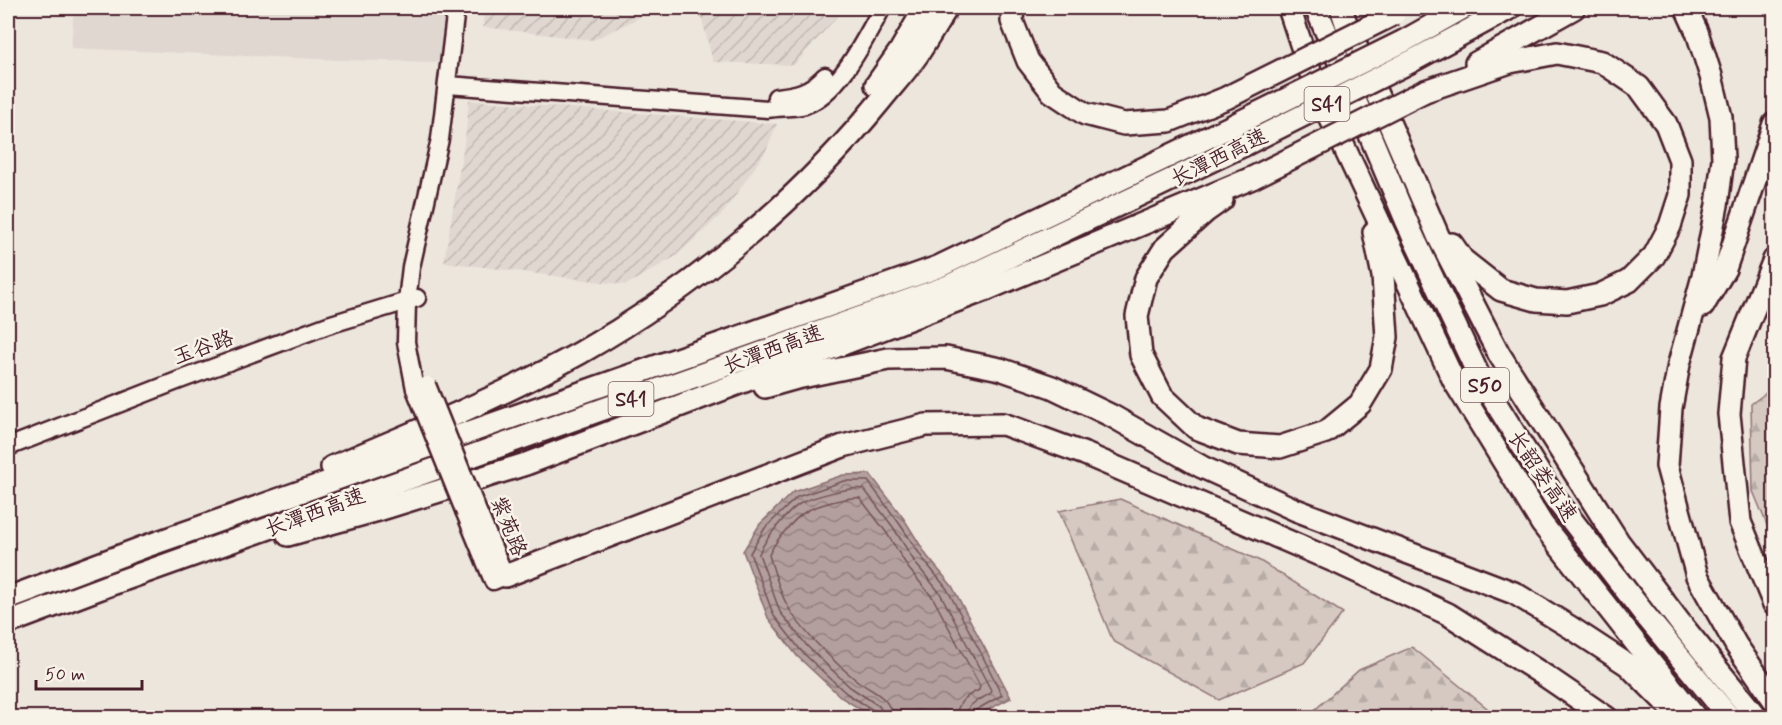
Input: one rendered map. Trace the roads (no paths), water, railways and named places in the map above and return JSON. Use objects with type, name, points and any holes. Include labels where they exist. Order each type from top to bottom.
[{"type":"highway","points":[[811,178],[900,51],[925,8]]},
{"type":"highway","points":[[144,547],[474,407],[580,353],[661,302],[727,254],[811,178],[861,125],[910,64],[947,8]]},
{"type":"highway","points":[[1013,8],[1012,21],[1028,61],[1052,92],[1085,114],[1124,124],[1169,121],[1226,98],[1400,11]]},
{"type":"highway","points":[[1282,8],[1302,45]]},
{"type":"highway","points":[[1289,8],[1314,83],[1454,381],[1542,524],[1696,717]]},
{"type":"highway","name":"长韶娄高速","points":[[1316,8],[1412,234],[1479,376],[1554,497],[1645,615],[1730,717]]},
{"type":"highway","name":"长韶娄高速","points":[[1341,8],[1439,237],[1499,354],[1612,531],[1681,624],[1757,717]]},
{"type":"highway","name":"长潭西高速","points":[[8,598],[144,547],[938,267],[1234,125],[1404,41],[1463,8]]},
{"type":"highway","name":"长潭西高速","points":[[8,623],[946,287],[1242,146],[1412,61],[1510,8]]},
{"type":"highway","points":[[109,585],[396,504],[526,464],[975,294],[1252,178],[1425,91],[1574,8]]},
{"type":"highway","points":[[1686,8],[1712,76],[1720,117],[1723,159],[1717,205],[1703,276],[1678,364],[1671,408],[1667,466],[1697,576],[1736,645],[1774,700]]},
{"type":"highway","points":[[1423,200],[1463,260],[1501,290],[1536,300],[1567,302],[1600,295],[1629,280],[1654,256],[1670,226],[1680,195],[1680,160],[1666,124],[1639,87],[1602,63],[1557,53],[1510,62],[1425,91]]},
{"type":"highway","points":[[1688,329],[1725,269],[1774,124]]},
{"type":"highway","points":[[1252,178],[1205,212],[1165,248],[1146,278],[1137,316],[1141,355],[1162,396],[1196,428],[1238,444],[1280,447],[1326,432],[1360,404],[1381,369],[1387,337],[1383,276],[1365,190]]},
{"type":"highway","points":[[1774,260],[1734,358],[1729,414],[1740,522],[1774,604]]},
{"type":"highway","points":[[611,431],[797,378],[888,359],[946,358],[1000,369],[1052,387],[1112,416],[1202,467],[1296,510],[1514,593],[1628,665],[1681,717]]},
{"type":"highway","points":[[505,576],[843,446],[926,425],[1003,424],[1085,454],[1323,556],[1448,614],[1607,717]]},
{"type":"street","name":"紫苑路","points":[[453,80],[456,8]]},
{"type":"street","name":"紫苑路","points":[[465,8],[453,80],[411,267],[412,303],[406,342],[421,387],[471,510],[493,581],[505,576]]},
{"type":"street","points":[[453,80],[764,98],[795,95],[818,84],[840,62],[872,8]]},
{"type":"street","points":[[453,80],[768,109],[804,105],[828,90],[845,71],[882,8]]},
{"type":"street","name":"玉谷路","points":[[8,447],[328,325],[412,303]]},
{"type":"street","name":"玉谷路","points":[[8,455],[180,388],[412,303]]},
{"type":"water","points":[[870,474],[904,519],[927,556],[952,586],[1011,698],[974,717],[873,717],[842,698],[797,656],[768,618],[743,551],[760,524],[793,492],[843,475]]}]
